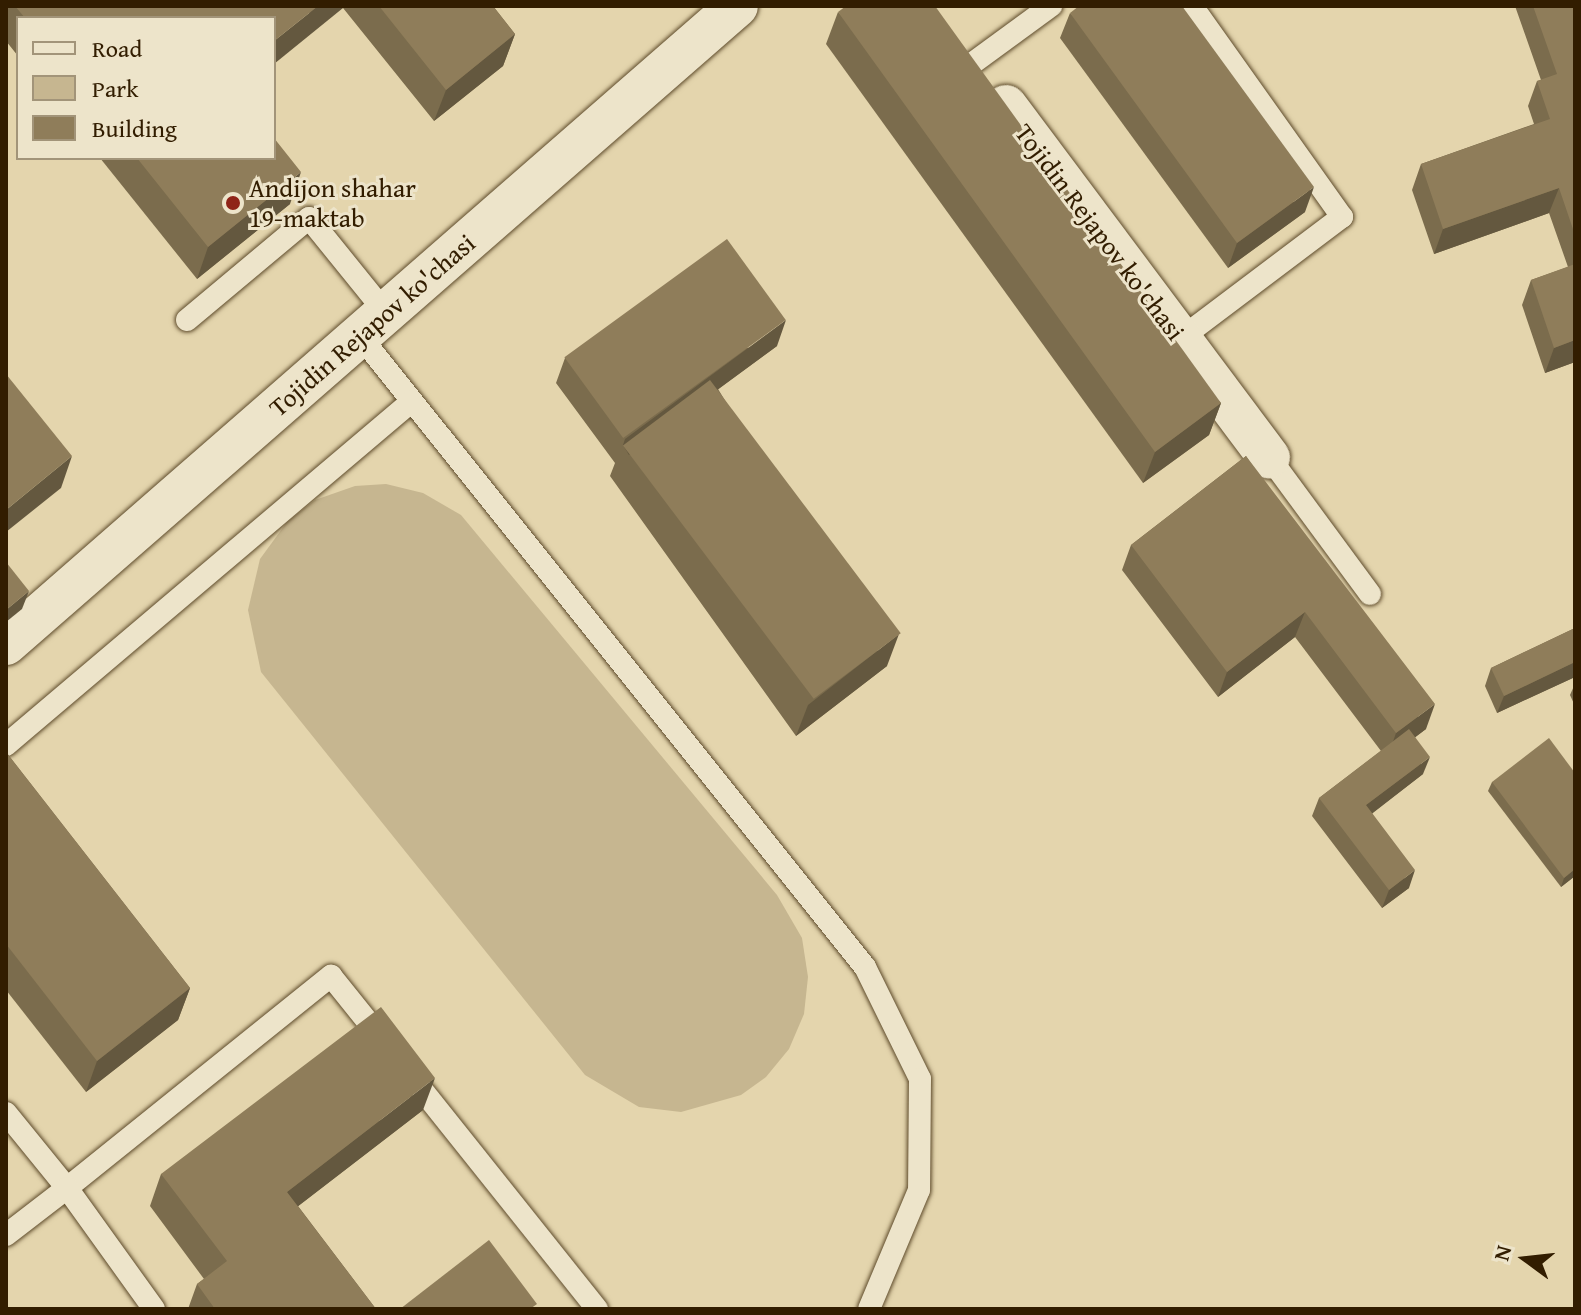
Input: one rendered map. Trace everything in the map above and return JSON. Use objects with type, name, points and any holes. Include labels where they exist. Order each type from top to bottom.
[{"type":"street","name":"Tojidin Rejapov ko'chasi","points":[[6,644],[737,6]]},
{"type":"street","name":"Tojidin Rejapov ko'chasi","points":[[948,29],[1269,457]]},
{"type":"lane","points":[[973,63],[1051,6]]},
{"type":"lane","points":[[1180,339],[1342,217],[1192,6]]},
{"type":"lane","points":[[187,320],[309,218],[373,324],[412,401],[865,967],[920,1079],[919,1190],[869,1309]]},
{"type":"lane","points":[[6,745],[412,401]]},
{"type":"lane","points":[[1269,457],[1370,594]]},
{"type":"lane","points":[[6,1235],[331,976],[597,1309]]},
{"type":"lane","points":[[6,1113],[67,1188],[154,1309]]},
{"type":"green space","points":[[386,484],[423,493],[461,515],[777,895],[802,938],[808,977],[804,1014],[789,1049],[766,1077],[741,1095],[681,1112],[639,1107],[585,1075],[261,672],[248,610],[260,559],[287,522],[315,500],[355,486]]},
{"type":"building","points":[[15,6],[318,6],[276,39],[276,16],[23,16]]},
{"type":"building","points":[[379,6],[493,6],[515,34],[446,90]]},
{"type":"building","points":[[846,6],[935,6],[1221,403],[1155,452],[838,12]]},
{"type":"building","points":[[1079,6],[1182,6],[1314,187],[1237,243],[1070,13]]},
{"type":"building","points":[[1533,6],[1575,6],[1575,235],[1559,188],[1443,229],[1421,164],[1550,119],[1537,81],[1557,74]]},
{"type":"building","points":[[276,141],[301,172],[208,247],[139,160],[276,160]]},
{"type":"building","points":[[727,239],[786,320],[623,438],[564,357]]},
{"type":"building","points":[[1575,264],[1575,340],[1554,348],[1531,280]]},
{"type":"building","points":[[6,374],[72,456],[6,510]]},
{"type":"building","points":[[710,380],[901,633],[814,699],[623,446]]},
{"type":"building","points":[[1246,456],[1435,704],[1396,733],[1305,612],[1227,672],[1131,545]]},
{"type":"building","points":[[6,562],[29,591],[6,610]]},
{"type":"building","points":[[1575,628],[1575,662],[1504,696],[1491,668]]},
{"type":"building","points":[[1409,729],[1430,757],[1366,805],[1415,870],[1389,890],[1319,798]]},
{"type":"building","points":[[1549,738],[1575,773],[1575,869],[1564,878],[1492,782]]},
{"type":"building","points":[[6,752],[190,988],[97,1061],[6,944]]},
{"type":"building","points":[[381,1007],[435,1078],[287,1192],[376,1309],[215,1309],[197,1284],[227,1261],[161,1174]]},
{"type":"building","points":[[489,1240],[537,1304],[530,1309],[400,1309]]},
{"type":"place","name":"Andijon shahar 19-maktab","points":[[233,203]]}]
